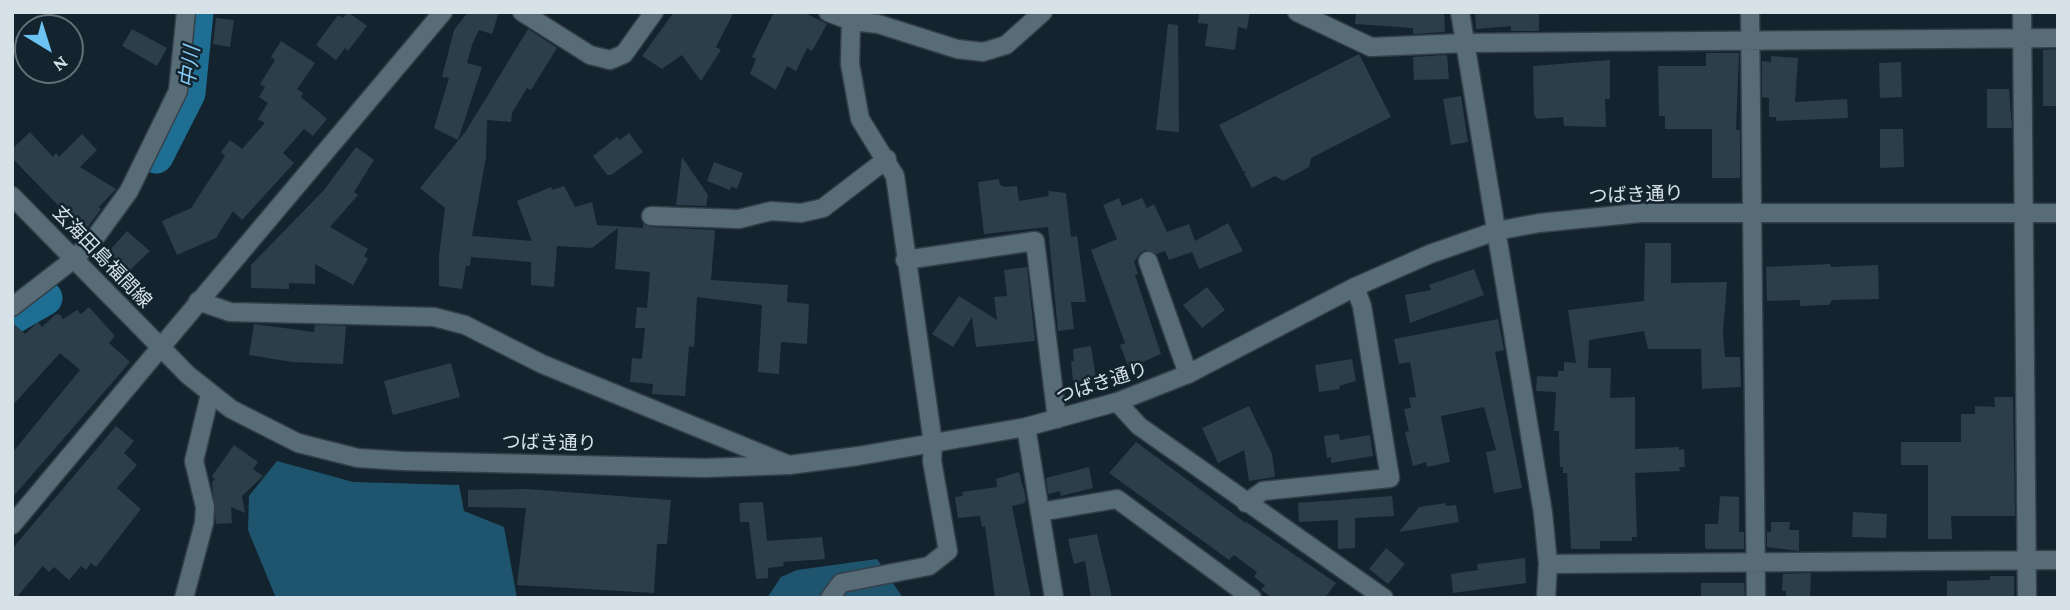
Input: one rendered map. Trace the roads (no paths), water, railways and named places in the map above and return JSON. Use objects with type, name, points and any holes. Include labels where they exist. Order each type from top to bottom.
[{"type":"street","points":[[12,307],[74,259],[97,235],[129,191],[178,91],[186,12]]},
{"type":"street","points":[[12,525],[443,12]]},
{"type":"street","points":[[522,12],[590,55],[610,60],[624,54],[654,12]]},
{"type":"street","points":[[828,12],[851,21],[878,24],[957,49],[983,52],[1006,45],[1043,12]]},
{"type":"street","points":[[1297,12],[1371,47],[1465,43],[2058,38]]},
{"type":"street","points":[[1460,12],[1543,513],[1548,564],[1546,598]]},
{"type":"street","points":[[1751,12],[1756,598]]},
{"type":"street","points":[[2022,12],[2027,598]]},
{"type":"street","points":[[830,598],[841,583],[929,566],[948,551],[932,461],[933,443],[895,176],[860,119],[850,64],[851,21]]},
{"type":"street","points":[[651,216],[738,219],[771,211],[801,213],[823,208],[887,159]]},
{"type":"street","name":"玄海田島福間線","points":[[12,195],[161,347]]},
{"type":"street","name":"つばき通り","points":[[161,347],[210,394],[276,434],[321,450],[358,458],[705,468],[789,465],[1026,427],[1117,402],[1188,373],[1355,287],[1430,254],[1496,231],[1592,216],[2058,212]]},
{"type":"street","points":[[905,260],[1035,241],[1058,419]]},
{"type":"street","points":[[1148,261],[1188,373]]},
{"type":"street","points":[[1246,503],[1263,491],[1390,478],[1362,306],[1355,287]]},
{"type":"street","points":[[198,302],[230,312],[433,317],[465,325],[542,364],[789,465]]},
{"type":"street","points":[[184,598],[204,523],[205,507],[194,461],[210,394]]},
{"type":"street","points":[[1117,402],[1139,426],[1384,598]]},
{"type":"street","points":[[1026,427],[1054,598]]},
{"type":"street","points":[[1040,512],[1117,499],[1252,598]]},
{"type":"street","points":[[1548,564],[2058,560]]},
{"type":"waterway","name":"中川","points":[[156,156],[188,93],[196,12]]},
{"type":"waterway","name":"中川","points":[[12,317],[45,298]]}]
